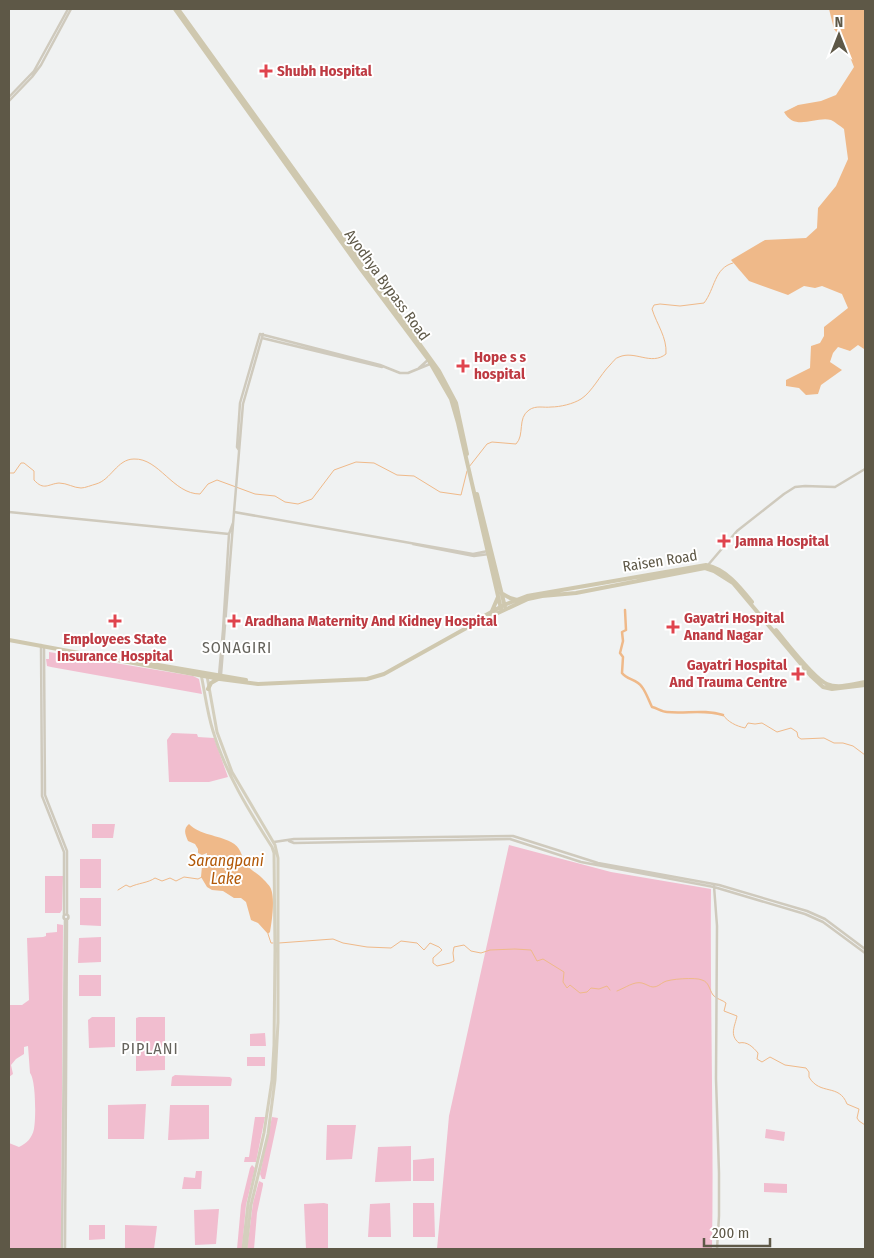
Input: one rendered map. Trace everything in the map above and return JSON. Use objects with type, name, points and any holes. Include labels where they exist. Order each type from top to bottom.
[{"type":"main road","name":"Ayodhya Bypass Road","points":[[177,9],[430,361],[454,398],[503,608]]},
{"type":"main road","name":"Raisen Road","points":[[503,608],[542,596],[574,593],[707,567]]},
{"type":"main road","name":"Raisen Road","points":[[503,608],[527,596],[707,567],[732,583],[811,676],[823,687],[832,689],[865,683]]},
{"type":"main road","points":[[574,587],[574,593]]},
{"type":"main road","points":[[490,613],[500,593],[518,600]]},
{"type":"main road","points":[[9,640],[258,684],[366,679],[384,674],[503,608]]},
{"type":"main road","points":[[208,689],[211,683],[219,677],[257,681],[366,676],[383,671],[490,613],[503,608]]},
{"type":"main road","points":[[204,674],[214,728]]},
{"type":"main road","points":[[204,674],[214,728],[233,781],[271,842],[274,853],[278,1045],[268,1134],[251,1204],[245,1249]]},
{"type":"street","points":[[9,97],[34,70],[70,9]]},
{"type":"street","points":[[9,101],[32,77],[41,64],[70,9]]},
{"type":"street","points":[[219,677],[244,398],[261,336],[403,374],[419,368],[430,361]]},
{"type":"street","points":[[707,567],[737,531],[795,487],[835,487],[865,469]]},
{"type":"street","points":[[9,512],[229,534]]},
{"type":"street","points":[[234,512],[474,556],[490,552]]},
{"type":"street","points":[[219,677],[229,534],[233,523]]},
{"type":"street","points":[[42,646],[45,795],[67,851],[65,914],[64,1249]]},
{"type":"street","points":[[271,842],[510,839],[581,862],[714,885],[818,915],[865,949]]},
{"type":"street","points":[[714,885],[717,911],[716,1079],[719,1173],[719,1216],[716,1249]]},
{"type":"street","points":[[789,907],[817,918],[865,953]]},
{"type":"shaded area","points":[[49,652],[193,676],[199,679],[202,694],[47,666],[46,659],[49,659]]},
{"type":"shaded area","points":[[172,733],[197,734],[198,737],[214,738],[228,777],[209,782],[169,782],[167,740]]},
{"type":"shaded area","points":[[92,824],[115,824],[113,838],[92,838]]},
{"type":"shaded area","points":[[509,845],[611,872],[711,889],[712,1249],[437,1249],[449,1116]]},
{"type":"shaded area","points":[[80,859],[101,859],[101,888],[80,888]]},
{"type":"shaded area","points":[[45,876],[63,876],[62,910],[60,913],[45,913]]},
{"type":"shaded area","points":[[80,898],[101,898],[101,926],[80,925]]},
{"type":"shaded area","points":[[57,924],[63,925],[61,1249],[9,1249],[9,1143],[19,1147],[29,1140],[34,1129],[35,1109],[28,1046],[24,1047],[24,1054],[11,1065],[13,1074],[9,1077],[9,1005],[22,1005],[29,1000],[27,938],[43,937],[46,936],[46,933],[57,932]]},
{"type":"shaded area","points":[[101,937],[101,962],[78,963],[79,938]]},
{"type":"shaded area","points":[[79,975],[101,975],[101,996],[79,996]]},
{"type":"shaded area","points":[[92,1017],[115,1017],[115,1047],[89,1048],[88,1020]]},
{"type":"shaded area","points":[[165,1017],[165,1070],[136,1071],[136,1018]]},
{"type":"shaded area","points":[[265,1033],[266,1046],[250,1046],[250,1034]]},
{"type":"shaded area","points":[[247,1057],[265,1057],[265,1066],[247,1066]]},
{"type":"shaded area","points":[[175,1075],[230,1077],[232,1079],[231,1086],[171,1086],[172,1077]]},
{"type":"shaded area","points":[[146,1104],[144,1139],[108,1139],[108,1105]]},
{"type":"shaded area","points":[[170,1105],[209,1105],[209,1139],[168,1140]]},
{"type":"shaded area","points":[[255,1117],[265,1117],[256,1162],[244,1162],[245,1157],[249,1157]]},
{"type":"shaded area","points":[[272,1117],[278,1118],[265,1179],[262,1179],[260,1174]]},
{"type":"shaded area","points":[[327,1125],[356,1125],[352,1159],[326,1160]]},
{"type":"shaded area","points":[[766,1129],[785,1132],[784,1141],[765,1138]]},
{"type":"shaded area","points":[[411,1146],[411,1181],[375,1182],[378,1147]]},
{"type":"shaded area","points":[[434,1158],[434,1181],[413,1181],[413,1160]]},
{"type":"shaded area","points":[[252,1165],[255,1168],[246,1205],[242,1249],[237,1249],[241,1205]]},
{"type":"shaded area","points":[[196,1171],[202,1171],[201,1189],[182,1189],[184,1177],[195,1178]]},
{"type":"shaded area","points":[[259,1181],[263,1185],[257,1213],[254,1249],[247,1249],[253,1203]]},
{"type":"shaded area","points":[[764,1183],[787,1184],[787,1193],[764,1192]]},
{"type":"shaded area","points":[[390,1203],[391,1237],[368,1237],[370,1204]]},
{"type":"shaded area","points":[[413,1203],[434,1203],[435,1237],[413,1237]]},
{"type":"shaded area","points":[[304,1204],[328,1204],[328,1249],[306,1249]]},
{"type":"shaded area","points":[[219,1209],[216,1244],[195,1245],[194,1210]]},
{"type":"shaded area","points":[[89,1225],[105,1225],[105,1239],[89,1240]]},
{"type":"shaded area","points":[[125,1225],[157,1226],[154,1249],[125,1249]]},
{"type":"water","points":[[829,9],[865,9],[865,348],[858,345],[850,351],[838,347],[833,353],[830,362],[842,370],[821,385],[818,394],[806,395],[799,388],[786,386],[786,380],[810,368],[811,346],[820,343],[824,336],[824,327],[848,308],[842,294],[822,286],[815,288],[804,286],[788,295],[749,281],[731,260],[765,240],[806,238],[817,228],[818,208],[836,186],[848,159],[844,129],[839,125],[825,119],[806,122],[794,121],[784,112],[798,105],[821,101],[836,95],[854,67],[844,42],[834,29]]},
{"type":"water","name":"Sarangpani Lake","points":[[189,824],[204,833],[234,844],[239,849],[246,864],[269,885],[273,904],[271,927],[268,934],[258,923],[251,920],[246,902],[241,898],[234,898],[223,891],[212,890],[207,887],[201,877],[202,866],[206,862],[207,853],[202,855],[198,853],[195,844],[188,841],[185,832]]},
{"type":"waterway","points":[[469,467],[487,444],[492,442],[516,444],[519,440],[523,417],[532,408],[562,406],[581,399],[589,392],[614,360],[625,355],[655,359],[666,354],[663,337],[652,309],[654,305],[680,306],[704,303],[718,274],[722,269],[733,263]]},
{"type":"waterway","points":[[9,473],[14,473],[21,463],[24,463],[34,471],[34,480],[43,486],[59,483],[83,488],[101,482],[123,462],[134,459],[143,460],[151,464],[174,483],[190,492],[200,494],[208,484],[217,480],[255,494],[275,496],[285,502],[298,504],[312,499],[334,470],[356,462],[374,463],[397,475],[414,476],[440,492],[461,495],[467,471]]},
{"type":"waterway","points":[[625,610],[626,630],[622,632],[623,641],[620,653],[623,657],[622,673],[640,684],[652,707],[665,712],[709,712],[723,715]]},
{"type":"waterway","points":[[723,715],[735,725],[745,728],[748,723],[762,723],[777,732],[791,728],[797,732],[798,737],[801,739],[824,738],[834,743],[853,746],[865,755]]},
{"type":"waterway","points":[[118,890],[126,885],[130,887],[155,878],[162,881],[170,878],[176,881],[184,877],[198,879],[202,877]]},
{"type":"waterway","points":[[268,934],[271,943],[273,943]]},
{"type":"waterway","points":[[279,943],[333,939],[343,943],[367,947],[391,948],[401,941],[417,943],[424,950],[430,943],[442,950],[433,958],[433,963],[437,966],[454,961],[454,947],[464,945],[471,951],[481,953],[490,950],[531,950],[537,961],[543,959],[564,972],[563,982],[567,988],[570,985],[580,993],[587,992],[591,988],[599,989],[607,986],[610,990]]},
{"type":"waterway","points":[[617,991],[636,983],[653,987],[677,979],[699,979],[704,981],[708,984],[714,996],[726,1003],[724,1011],[737,1016],[733,1034],[739,1043],[745,1043],[752,1047],[758,1053],[757,1059],[762,1062],[770,1057],[785,1065],[806,1068],[813,1083],[834,1091],[844,1098],[847,1104],[859,1109],[857,1118],[865,1125]]},
{"type":"place","name":"Shubh Hospital","points":[[266,71]]},
{"type":"place","name":"Hope s s hospital","points":[[463,366]]},
{"type":"place","name":"Jamna Hospital","points":[[724,541]]},
{"type":"place","name":"Employees State Insurance Hospital","points":[[115,621]]},
{"type":"place","name":"Aradhana Maternity And Kidney Hospital","points":[[234,621]]},
{"type":"place","name":"Gayatri Hospital Anand Nagar","points":[[673,627]]},
{"type":"place","name":"Gayatri Hospital And Trauma Centre","points":[[798,674]]},
{"type":"district","name":"SONAGIRI","points":[[237,647]]},
{"type":"district","name":"PIPLANI","points":[[150,1048]]}]
